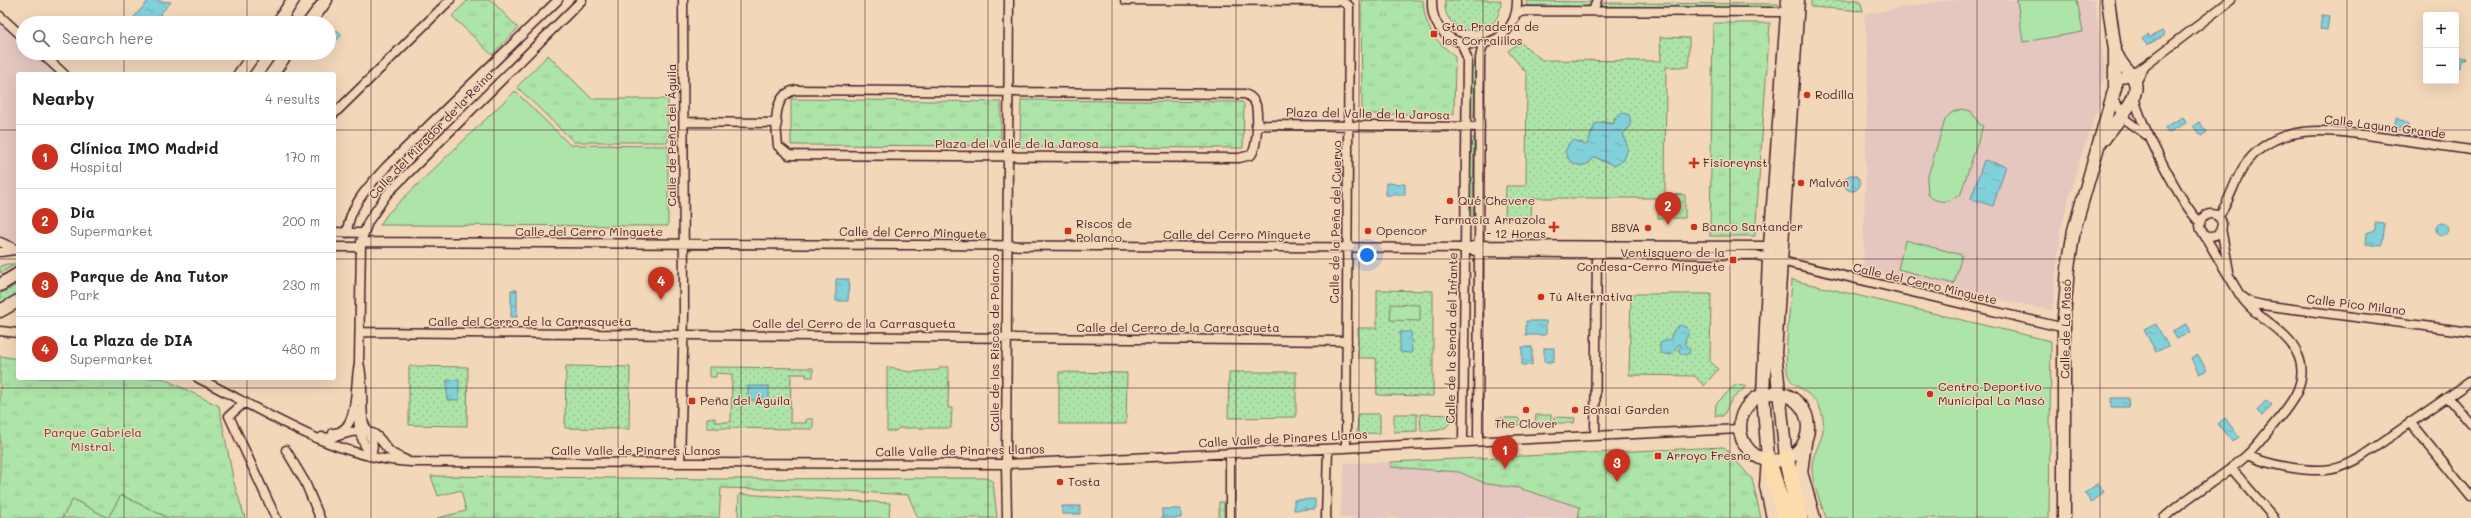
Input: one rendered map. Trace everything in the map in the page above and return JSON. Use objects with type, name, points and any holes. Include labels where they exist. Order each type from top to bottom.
[{"type":"highway","points":[[1786,458],[1800,518]]},
{"type":"highway","points":[[1768,459],[1786,518]]},
{"type":"street","points":[[283,16],[293,0]]},
{"type":"street","points":[[314,16],[326,0]]},
{"type":"street","points":[[336,112],[450,0]]},
{"type":"street","name":"Calle del Mirador de la Reina","points":[[348,233],[350,215],[363,193],[387,166],[558,0]]},
{"type":"street","name":"Calle del Mirador de la Reina","points":[[371,433],[363,420],[363,378],[359,362],[361,245],[363,233],[373,213],[387,194],[582,0]]},
{"type":"street","name":"Calle de Peña del Águila","points":[[680,463],[684,244],[683,0]]},
{"type":"street","name":"Calle de los Riscos de Polanco","points":[[1007,518],[1006,464],[1009,0]]},
{"type":"street","name":"Calle de la Peña del Cuervo","points":[[1125,0],[1341,1],[1349,6],[1346,448]]},
{"type":"street","points":[[1432,0],[1432,12],[1440,28],[1462,44],[1483,44],[1500,37],[1508,30],[1516,13],[1517,0]]},
{"type":"street","points":[[1593,11],[1597,0]]},
{"type":"street","name":"Calle de La Masó","points":[[2064,518],[2065,328],[2068,268],[2074,230],[2100,144],[2114,94],[2116,81],[2115,50],[2108,0]]},
{"type":"street","points":[[2114,94],[2121,101],[2133,89],[2145,66],[2230,0]]},
{"type":"street","points":[[1516,13],[1526,10],[1593,11],[1792,4]]},
{"type":"street","points":[[1786,458],[1778,394],[1775,353],[1775,261],[1770,246],[1792,4]]},
{"type":"street","points":[[1773,518],[1766,486],[1768,459],[1763,395],[1775,261],[1792,4]]},
{"type":"street","points":[[0,16],[16,31]]},
{"type":"street","name":"Calle de la Senda del Infante","points":[[1462,44],[1467,58],[1463,442]]},
{"type":"street","name":"Calle de la Senda del Infante","points":[[1478,441],[1480,58],[1483,44]]},
{"type":"street","name":"Calle de La Masó","points":[[2100,144],[2122,117],[2133,89],[2115,50]]},
{"type":"street","points":[[49,60],[62,72]]},
{"type":"street","points":[[241,72],[250,60]]},
{"type":"street","points":[[273,72],[282,60]]},
{"type":"street","points":[[2116,81],[2133,89]]},
{"type":"street","points":[[2133,89],[2136,106],[2150,137],[2189,210],[2200,222],[2203,233],[2238,291],[2255,314],[2272,327],[2297,352],[2301,378],[2296,394],[2286,410],[2247,455],[2164,518]]},
{"type":"street","name":"Plaza del Valle de la Jarosa","points":[[796,90],[1009,92],[1245,94],[1252,98],[1256,104],[1254,151],[1251,155],[1239,158],[789,155],[778,146],[777,123],[781,97],[788,92],[796,90]]},
{"type":"street","points":[[2114,94],[2117,108],[2122,117],[2150,137]]},
{"type":"street","points":[[684,122],[777,123]]},
{"type":"street","name":"Plaza del Valle de la Jarosa","points":[[1256,126],[1480,127]]},
{"type":"street","name":"Calle Laguna Grande","points":[[2218,217],[2236,178],[2248,160],[2269,144],[2295,132],[2335,131],[2471,150]]},
{"type":"street","points":[[2200,222],[2208,214],[2218,217],[2226,260],[2238,291]]},
{"type":"street","points":[[2203,233],[2214,236],[2221,228]]},
{"type":"street","points":[[336,232],[363,233]]},
{"type":"street","points":[[0,242],[16,249]]},
{"type":"street","name":"Calle del Cerro Minguete","points":[[336,247],[361,245],[684,244],[1348,248],[1770,246]]},
{"type":"street","name":"Calle del Cerro Minguete","points":[[1478,248],[1597,254],[1747,254],[2065,328]]},
{"type":"street","points":[[0,252],[16,250]]},
{"type":"street","points":[[1596,436],[1597,254]]},
{"type":"street","points":[[0,285],[16,275]]},
{"type":"street","name":"Calle Pico Milano","points":[[2238,291],[2250,302],[2265,306],[2471,332]]},
{"type":"street","points":[[0,311],[16,302]]},
{"type":"street","points":[[2255,314],[2258,308],[2265,306],[2268,319],[2272,327]]},
{"type":"street","points":[[0,331],[16,333]]},
{"type":"street","name":"Calle del Cerro de la Carrasqueta","points":[[360,332],[1347,340]]},
{"type":"street","points":[[359,362],[358,431],[369,456]]},
{"type":"street","points":[[305,432],[337,433],[352,421],[356,376],[359,362]]},
{"type":"street","name":"Calle Valle de Pinares Llanos","points":[[202,380],[344,450],[388,461],[411,462],[1006,464],[1740,429]]},
{"type":"street","points":[[2247,455],[2270,463],[2333,469],[2358,459],[2471,381]]},
{"type":"street","points":[[1805,442],[1793,455],[1786,458],[1768,459],[1752,455],[1743,445],[1740,429],[1742,416],[1747,406],[1763,395],[1778,394],[1790,396],[1796,400],[1805,412],[1808,425],[1801,472],[1814,518]]},
{"type":"street","points":[[2448,397],[2471,424]]},
{"type":"street","points":[[245,402],[229,416],[276,518]]},
{"type":"street","points":[[2410,422],[2471,497]]},
{"type":"street","points":[[305,432],[330,439],[358,431],[371,433],[382,439],[392,453],[411,462]]},
{"type":"street","points":[[369,456],[372,453],[371,433]]},
{"type":"street","points":[[1326,518],[1328,449]]},
{"type":"street","points":[[286,450],[305,482],[320,518]]},
{"type":"street","points":[[1230,454],[1230,518]]},
{"type":"street","points":[[2231,468],[2274,518]]},
{"type":"shaded area","points":[[1948,0],[2094,0],[2106,73],[2099,91],[2102,97],[2078,165],[2061,228],[2052,311],[1863,269],[1868,55],[1864,14]]},
{"type":"shaded area","points":[[0,16],[16,31],[16,60],[49,60],[62,72],[16,72],[16,249],[0,242]]},
{"type":"shaded area","points":[[1391,462],[1391,467],[1459,472],[1487,484],[1518,488],[1580,507],[1578,518],[1340,518],[1345,463]]},
{"type":"green space","points":[[468,0],[491,0],[518,28],[492,55],[452,16]]},
{"type":"green space","points":[[1361,0],[1423,0],[1428,26],[1441,44],[1455,56],[1454,114],[1362,114]]},
{"type":"green space","points":[[1445,0],[1501,0],[1499,14],[1492,23],[1482,29],[1472,30],[1461,28],[1452,22],[1446,13]]},
{"type":"green space","points":[[1811,0],[1860,0],[1863,11],[1811,7]]},
{"type":"green space","points":[[2017,0],[2077,0],[2083,32],[2023,42]]},
{"type":"green space","points":[[1526,1],[1592,2],[1588,7],[1527,6]]},
{"type":"green space","points":[[1603,3],[1778,4],[1778,8],[1602,8]]},
{"type":"green space","points":[[1713,23],[1770,23],[1755,236],[1710,236]]},
{"type":"green space","points":[[1660,37],[1689,38],[1689,67],[1666,67],[1665,192],[1668,194],[1685,195],[1685,218],[1658,218],[1658,201],[1655,198],[1532,198],[1531,219],[1505,220],[1506,186],[1526,186],[1527,74],[1508,51],[1520,42],[1542,60],[1661,61]],"holes":[[[1615,117],[1631,126],[1623,134],[1626,142],[1605,162],[1595,157],[1588,164],[1580,142],[1585,145],[1588,143],[1595,124],[1603,122],[1613,124]]]},
{"type":"green space","points":[[548,55],[592,99],[668,99],[668,142],[574,142],[517,87]]},
{"type":"green space","points":[[1471,63],[1475,63],[1474,117],[1471,117]]},
{"type":"green space","points":[[515,91],[570,145],[668,146],[668,226],[380,225],[388,213]]},
{"type":"green space","points":[[791,99],[1001,102],[1001,146],[791,145]]},
{"type":"green space","points":[[1021,100],[1242,102],[1244,104],[1243,148],[1020,147]]},
{"type":"green space","points":[[1961,109],[1971,111],[1979,124],[1983,126],[1960,196],[1957,195],[1946,201],[1935,200],[1928,195],[1927,179],[1945,120],[1951,113]]},
{"type":"green space","points":[[1471,138],[1474,138],[1473,217],[1470,217]]},
{"type":"green space","points":[[1905,240],[1962,255],[1954,284],[1898,269]]},
{"type":"green space","points":[[16,264],[0,273],[0,266]]},
{"type":"green space","name":"Centro Deportivo Municipal La Masó","points":[[1792,280],[2051,341],[2049,518],[1826,518],[1812,472],[1813,460],[1823,432],[1823,418],[1816,402],[1811,396],[1794,384],[1788,375],[1786,355]]},
{"type":"green space","points":[[16,285],[16,295],[0,304],[0,294]]},
{"type":"green space","points":[[1377,290],[1433,291],[1433,396],[1377,395],[1376,358],[1358,358],[1358,328],[1377,328]]},
{"type":"green space","points":[[1631,294],[1711,294],[1710,361],[1718,369],[1704,386],[1695,376],[1629,375]]},
{"type":"green space","points":[[1391,304],[1420,305],[1420,321],[1390,320]]},
{"type":"green space","name":"Parque Gabriela Mistral.","points":[[0,356],[16,359],[16,380],[166,380],[219,406],[234,483],[245,518],[168,518],[121,495],[108,518],[73,499],[62,518],[0,518]]},
{"type":"green space","points":[[409,366],[468,367],[467,426],[409,425]]},
{"type":"green space","points":[[566,366],[630,367],[629,429],[565,428]]},
{"type":"green space","points":[[709,367],[813,368],[813,377],[806,377],[806,374],[791,374],[790,423],[806,423],[806,419],[813,419],[813,429],[707,428],[707,418],[715,418],[715,422],[731,422],[732,374],[716,373],[716,377],[709,377]]},
{"type":"green space","points":[[887,367],[913,372],[939,370],[940,367],[949,367],[948,408],[952,408],[951,428],[899,428],[896,431],[887,431]]},
{"type":"green space","points":[[1059,372],[1127,373],[1126,424],[1059,424]]},
{"type":"green space","points":[[1229,372],[1296,372],[1296,417],[1228,418]]},
{"type":"green space","points":[[1736,384],[1746,387],[1732,399],[1723,416],[1715,416],[1716,404]]},
{"type":"green space","points":[[1358,414],[1380,414],[1380,433],[1357,434]]},
{"type":"green space","points":[[1394,414],[1417,414],[1417,431],[1394,432]]},
{"type":"green space","points":[[1420,414],[1452,415],[1449,425],[1445,428],[1421,431]]},
{"type":"green space","points":[[1536,415],[1551,415],[1551,424],[1535,423]]},
{"type":"green space","points":[[1554,417],[1575,418],[1574,423],[1554,423]]},
{"type":"green space","points":[[1497,418],[1518,418],[1523,425],[1497,424]]},
{"type":"green space","points":[[1724,447],[1752,479],[1761,518],[1578,518],[1580,507],[1518,488],[1487,484],[1459,472],[1391,467],[1391,462]]},
{"type":"green space","points":[[431,476],[717,479],[986,478],[993,482],[997,518],[918,518],[908,495],[846,491],[721,488],[719,518],[437,518],[466,511],[461,490],[438,496]]},
{"type":"green space","points":[[739,494],[890,503],[889,518],[738,518]]},
{"type":"green space","points":[[121,495],[168,518],[108,518]]},
{"type":"green space","points":[[73,499],[108,518],[62,518]]},
{"type":"green space","points":[[1219,502],[1224,502],[1224,518],[1219,518]]},
{"type":"water","points":[[149,0],[171,2],[160,14],[161,16],[135,16]]},
{"type":"water","points":[[2322,15],[2329,16],[2327,30],[2320,29]]},
{"type":"water","points":[[337,30],[342,35],[336,41]]},
{"type":"water","points":[[2162,31],[2165,35],[2147,45],[2142,39],[2148,35],[2150,37]]},
{"type":"water","points":[[2459,57],[2465,58],[2464,60],[2461,60],[2460,69]]},
{"type":"water","points":[[1623,113],[1629,115],[1631,121],[1629,128],[1623,134],[1628,148],[1624,160],[1615,166],[1595,157],[1589,163],[1583,165],[1576,165],[1569,160],[1565,152],[1569,143],[1574,140],[1585,145],[1588,143],[1595,124],[1603,122],[1613,124],[1618,114]]},
{"type":"water","points":[[2183,117],[2186,123],[2168,133],[2165,127]]},
{"type":"water","points":[[2396,117],[2408,125],[2409,129],[2395,127]]},
{"type":"water","points":[[2199,122],[2207,132],[2201,136],[2193,126]]},
{"type":"water","points":[[1984,160],[2006,166],[1993,206],[1971,199]]},
{"type":"water","points":[[1852,175],[1858,177],[1860,183],[1858,189],[1852,191],[1846,189],[1844,183],[1846,177]]},
{"type":"water","points":[[1386,183],[1405,184],[1405,195],[1386,195]]},
{"type":"water","points":[[2375,223],[2385,224],[2382,246],[2366,244],[2367,233],[2375,230]]},
{"type":"water","points":[[2444,223],[2447,224],[2447,234],[2440,235],[2437,234],[2436,227],[2437,224]]},
{"type":"water","points":[[836,279],[849,279],[848,301],[836,301]]},
{"type":"water","points":[[511,290],[517,290],[517,317],[511,317]]},
{"type":"water","points":[[1526,321],[1546,321],[1546,335],[1526,335]]},
{"type":"water","points":[[2156,324],[2168,346],[2156,352],[2144,330]]},
{"type":"water","points":[[2186,324],[2190,332],[2177,339],[2172,331]]},
{"type":"water","points":[[1680,325],[1687,328],[1689,333],[1684,343],[1690,349],[1689,353],[1686,355],[1680,353],[1679,350],[1681,345],[1679,344],[1671,355],[1660,353],[1660,343],[1670,339],[1674,330]]},
{"type":"water","points":[[1400,332],[1411,332],[1412,353],[1400,352]]},
{"type":"water","points":[[1522,347],[1532,347],[1532,365],[1522,365]]},
{"type":"water","points":[[1544,348],[1554,348],[1554,362],[1544,362]]},
{"type":"water","points":[[2198,355],[2207,370],[2199,374],[2191,359]]},
{"type":"water","points":[[447,380],[459,380],[459,400],[447,400]]},
{"type":"water","points":[[748,386],[769,386],[769,400],[748,400]]},
{"type":"water","points":[[2111,398],[2128,398],[2129,407],[2111,407]]},
{"type":"water","points":[[2266,400],[2272,405],[2262,416],[2257,411]]},
{"type":"water","points":[[2225,418],[2239,437],[2232,442],[2218,424]]},
{"type":"water","points":[[2098,483],[2104,492],[2091,503],[2085,493]]},
{"type":"water","points":[[1315,499],[1315,509],[1294,510],[1294,500]]},
{"type":"water","points":[[1062,506],[1080,506],[1080,514],[1062,514]]},
{"type":"water","points":[[1162,509],[1181,509],[1181,518],[1162,518]]},
{"type":"place","name":"Gta. Pradera de los Corralillos","points":[[1434,34]]},
{"type":"place","name":"Rodilla","points":[[1807,95]]},
{"type":"place","name":"Fisioreynst","points":[[1694,163]]},
{"type":"place","name":"Malvón","points":[[1801,183]]},
{"type":"place","name":"Qué Chevere","points":[[1450,201]]},
{"type":"place","name":"Dia","points":[[1668,225]]},
{"type":"place","name":"Farmacia Arrazola - 12 Horas","points":[[1554,227]]},
{"type":"place","name":"Banco Santander","points":[[1694,227]]},
{"type":"place","name":"BBVA","points":[[1648,228]]},
{"type":"place","name":"Riscos de Polanco","points":[[1068,231]]},
{"type":"place","name":"Opencor","points":[[1368,231]]},
{"type":"place","name":"Ventisquero de la Condesa-Cerro Minguete","points":[[1733,260]]},
{"type":"place","name":"Tú Alternativa","points":[[1541,297]]},
{"type":"place","name":"La Plaza de DIA","points":[[661,300]]},
{"type":"place","name":"Centro Deportivo Municipal La Masó","points":[[1930,394]]},
{"type":"place","name":"Peña del Águila","points":[[692,401]]},
{"type":"place","name":"The Clover","points":[[1526,410]]},
{"type":"place","name":"Bonsai Garden","points":[[1575,410]]},
{"type":"place","name":"Arroyo Fresno","points":[[1658,456]]},
{"type":"place","name":"Clínica IMO Madrid","points":[[1505,469]]},
{"type":"place","name":"Tosta","points":[[1060,482]]},
{"type":"place","name":"Parque de Ana Tutor","points":[[1617,482]]}]
